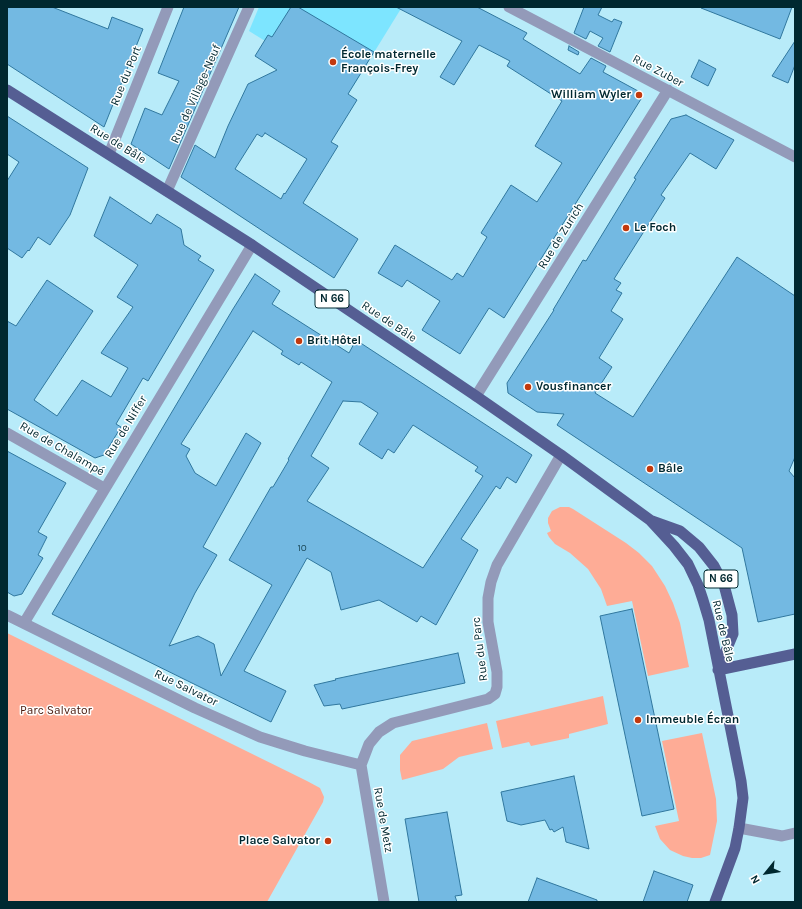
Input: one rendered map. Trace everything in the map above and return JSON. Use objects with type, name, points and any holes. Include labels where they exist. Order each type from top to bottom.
[{"type":"main road","name":"Rue de Bâle","points":[[7,90],[252,245],[476,396],[561,455],[650,520],[688,564],[698,585],[709,620],[718,670]]},
{"type":"main road","name":"Rue de Bâle","points":[[650,520],[680,531],[699,547],[714,566],[724,585],[732,615],[733,634],[718,670]]},
{"type":"main road","points":[[718,670],[795,654]]},
{"type":"main road","name":"N 66","points":[[715,902],[735,848],[740,828],[743,798],[741,781],[718,670]]},
{"type":"street","name":"Rue du Port","points":[[109,154],[168,7]]},
{"type":"street","name":"Rue de Village-Neuf","points":[[167,191],[249,7]]},
{"type":"street","name":"Rue Zuber","points":[[509,7],[795,156]]},
{"type":"street","name":"Rue de Zurich","points":[[476,396],[668,90]]},
{"type":"street","name":"Rue de Niffer","points":[[24,623],[104,488],[252,245]]},
{"type":"street","name":"Rue de Chalampé","points":[[7,433],[104,488]]},
{"type":"street","name":"Rue du Parc","points":[[361,765],[369,744],[379,732],[393,724],[488,699],[495,694],[497,687],[497,672],[488,622],[488,598],[491,582],[497,565],[561,455]]},
{"type":"street","name":"Rue Salvator","points":[[7,615],[195,708],[260,738],[361,765]]},
{"type":"street","name":"Rue de Metz","points":[[361,765],[384,902]]},
{"type":"street","points":[[740,828],[782,836],[795,834]]},
{"type":"shaded area","name":"École maternelle François-Frey","points":[[259,7],[402,7],[349,93],[249,31]]},
{"type":"green space","points":[[560,507],[569,507],[573,509],[626,543],[652,566],[665,586],[673,603],[680,623],[689,667],[648,676],[632,601],[607,606],[601,589],[588,569],[570,553],[555,544],[549,537],[547,533],[551,531],[548,518],[552,511]]},
{"type":"green space","name":"Parc Salvator","points":[[7,633],[320,788],[324,797],[323,802],[267,902],[7,902]]},
{"type":"green space","points":[[603,696],[608,724],[569,734],[569,738],[531,746],[529,742],[502,748],[496,721]]},
{"type":"green space","points":[[487,723],[493,749],[459,757],[443,769],[402,780],[400,755],[412,741]]},
{"type":"green space","points":[[702,733],[716,799],[717,821],[710,855],[701,858],[692,858],[670,850],[660,839],[655,826],[679,821],[662,741]]},
{"type":"building","points":[[7,7],[52,7],[108,29],[112,17],[143,29],[104,127],[7,64]]},
{"type":"building","points":[[184,7],[239,7],[169,169],[131,144],[145,108],[162,115],[179,81],[158,73]]},
{"type":"building","points":[[291,7],[298,7],[374,52],[348,94],[357,100],[331,142],[338,146],[303,203],[358,239],[334,278],[181,177],[195,145],[215,158],[248,84],[277,70],[255,56],[268,35],[272,37]],"holes":[[[265,133],[307,159],[281,199],[235,169],[257,134],[262,137]]]},
{"type":"building","points":[[396,7],[477,7],[527,33],[523,39],[580,74],[591,58],[606,66],[603,72],[638,91],[641,99],[504,318],[489,308],[460,354],[422,330],[440,301],[407,280],[402,287],[378,273],[395,245],[452,280],[457,273],[463,277],[487,237],[481,233],[511,185],[537,202],[562,163],[535,146],[562,101],[507,66],[510,61],[479,45],[454,85],[440,77],[462,41]]},
{"type":"building","points":[[584,7],[602,7],[598,15],[612,22],[614,19],[622,22],[610,52],[598,46],[603,38],[590,31],[586,39],[574,33]]},
{"type":"building","points":[[701,7],[792,7],[780,39]]},
{"type":"building","points":[[795,41],[795,65],[788,83],[772,76]]},
{"type":"building","points":[[569,46],[579,52],[578,55],[568,50]]},
{"type":"building","points":[[699,60],[716,69],[708,86],[691,77]]},
{"type":"building","points":[[686,115],[734,140],[716,169],[690,153],[661,195],[665,198],[614,279],[621,283],[616,290],[622,293],[611,311],[623,319],[599,358],[612,367],[595,393],[633,417],[737,257],[795,296],[795,457],[789,471],[795,478],[795,614],[758,622],[742,548],[557,425],[564,414],[537,412],[508,393],[507,383],[554,310],[583,260],[586,261],[636,179],[634,178],[671,119]]},
{"type":"building","points":[[7,116],[88,168],[70,215],[50,245],[38,237],[29,251],[28,250],[22,258],[7,248],[7,181],[19,162],[7,154]]},
{"type":"building","points":[[110,197],[151,224],[157,214],[181,229],[184,245],[201,256],[198,260],[214,270],[148,381],[143,378],[116,424],[121,427],[104,455],[95,458],[7,409],[7,321],[16,326],[47,280],[93,311],[34,400],[57,416],[82,380],[111,397],[128,368],[101,353],[133,307],[117,297],[138,265],[94,236]]},
{"type":"building","points":[[255,274],[280,291],[272,304],[349,353],[356,340],[532,455],[516,483],[507,477],[500,489],[496,486],[461,539],[478,550],[436,625],[421,616],[417,622],[379,600],[341,610],[331,572],[307,558],[244,671],[286,691],[271,722],[52,614]],"holes":[[[253,331],[283,351],[281,354],[299,365],[301,362],[332,382],[288,459],[289,460],[273,487],[271,487],[229,560],[272,585],[221,676],[214,644],[198,636],[169,646],[195,593],[217,555],[203,547],[261,443],[246,433],[216,486],[195,473],[186,456],[190,449],[181,444]],[[343,401],[361,402],[378,413],[359,444],[382,459],[388,449],[394,453],[413,425],[478,467],[475,471],[483,476],[423,568],[307,501],[329,468],[311,456]]]},
{"type":"building","points":[[7,451],[66,483],[38,532],[47,537],[38,555],[43,558],[22,594],[14,596],[7,592]]},
{"type":"building","points":[[632,609],[674,809],[642,816],[600,616]]},
{"type":"building","points":[[458,653],[465,683],[342,709],[340,704],[324,706],[314,685],[336,680],[335,679]]},
{"type":"building","points":[[574,776],[589,849],[566,842],[563,827],[554,832],[552,829],[550,830],[545,820],[521,825],[507,821],[501,792]]},
{"type":"building","points":[[447,812],[462,895],[455,896],[457,902],[419,902],[405,819]]},
{"type":"building","points":[[654,871],[693,885],[687,902],[643,902]]},
{"type":"building","points":[[537,878],[597,900],[597,902],[528,902]]},
{"type":"place","name":"École maternelle François-Frey","points":[[333,62]]},
{"type":"place","name":"William Wyler","points":[[639,95]]},
{"type":"place","name":"Le Foch","points":[[626,228]]},
{"type":"place","name":"Brit Hôtel","points":[[299,341]]},
{"type":"place","name":"Vousfinancer","points":[[528,387]]},
{"type":"place","name":"Bâle","points":[[650,469]]},
{"type":"place","name":"Immeuble Écran","points":[[638,720]]},
{"type":"place","name":"Place Salvator","points":[[328,841]]}]
